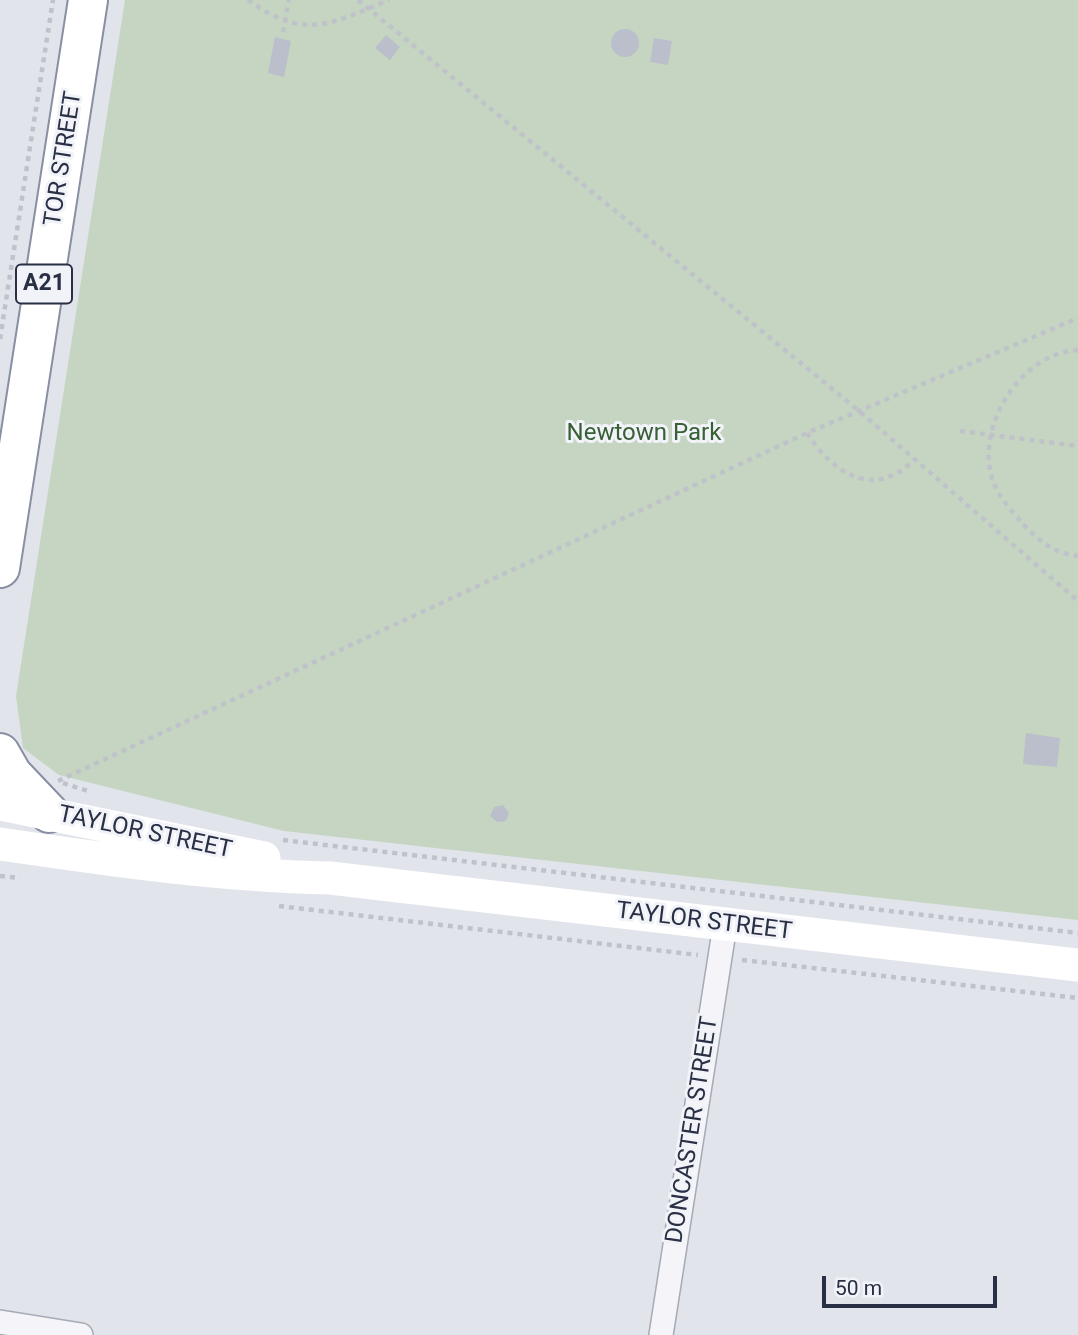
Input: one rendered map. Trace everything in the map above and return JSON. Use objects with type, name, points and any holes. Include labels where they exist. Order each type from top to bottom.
[{"type":"highway","name":"TOR STREET","points":[[0,568],[88,0]]},
{"type":"highway","points":[[0,754],[12,774],[53,797]]},
{"type":"street","name":"TAYLOR STREET","points":[[0,804],[53,797],[330,878]]},
{"type":"street","name":"TAYLOR STREET","points":[[0,844],[118,861],[261,877],[330,878],[1078,965]]},
{"type":"street","name":"DONCASTER STREET","points":[[661,1335],[725,925]]},
{"type":"street","points":[[0,1322],[81,1335]]},
{"type":"path","points":[[0,339],[53,0]]},
{"type":"path","points":[[248,0],[278,20],[323,25],[389,0]]},
{"type":"path","points":[[283,32],[289,0]]},
{"type":"path","points":[[358,0],[858,410],[1078,601]]},
{"type":"path","points":[[53,797],[807,433],[1078,318]]},
{"type":"path","points":[[1078,350],[1049,359],[1021,376],[1008,393],[991,435],[990,461],[995,485],[1009,509],[1043,544],[1063,554],[1078,555]]},
{"type":"path","points":[[960,431],[1078,446]]},
{"type":"path","points":[[807,433],[828,461],[840,471],[855,477],[873,480],[887,478],[915,459]]},
{"type":"path","points":[[45,776],[53,797]]},
{"type":"path","points":[[53,797],[98,794]]},
{"type":"path","points":[[275,838],[1078,933]]},
{"type":"path","points":[[0,876],[25,878]]},
{"type":"path","points":[[266,905],[1078,998]]},
{"type":"green space","name":"Newtown Park","points":[[125,0],[1078,0],[1078,920],[284,831],[59,775],[23,748],[16,696]]},
{"type":"building","points":[[625,29],[635,33],[639,43],[635,53],[625,57],[615,53],[611,43],[615,33]]},
{"type":"building","points":[[386,35],[400,47],[390,60],[375,48]]},
{"type":"building","points":[[275,37],[291,41],[284,77],[268,73]]},
{"type":"building","points":[[654,38],[672,41],[668,65],[650,62]]},
{"type":"building","points":[[1026,733],[1060,738],[1057,767],[1023,764]]},
{"type":"building","points":[[503,805],[509,813],[506,821],[497,822],[490,816],[494,807]]}]
